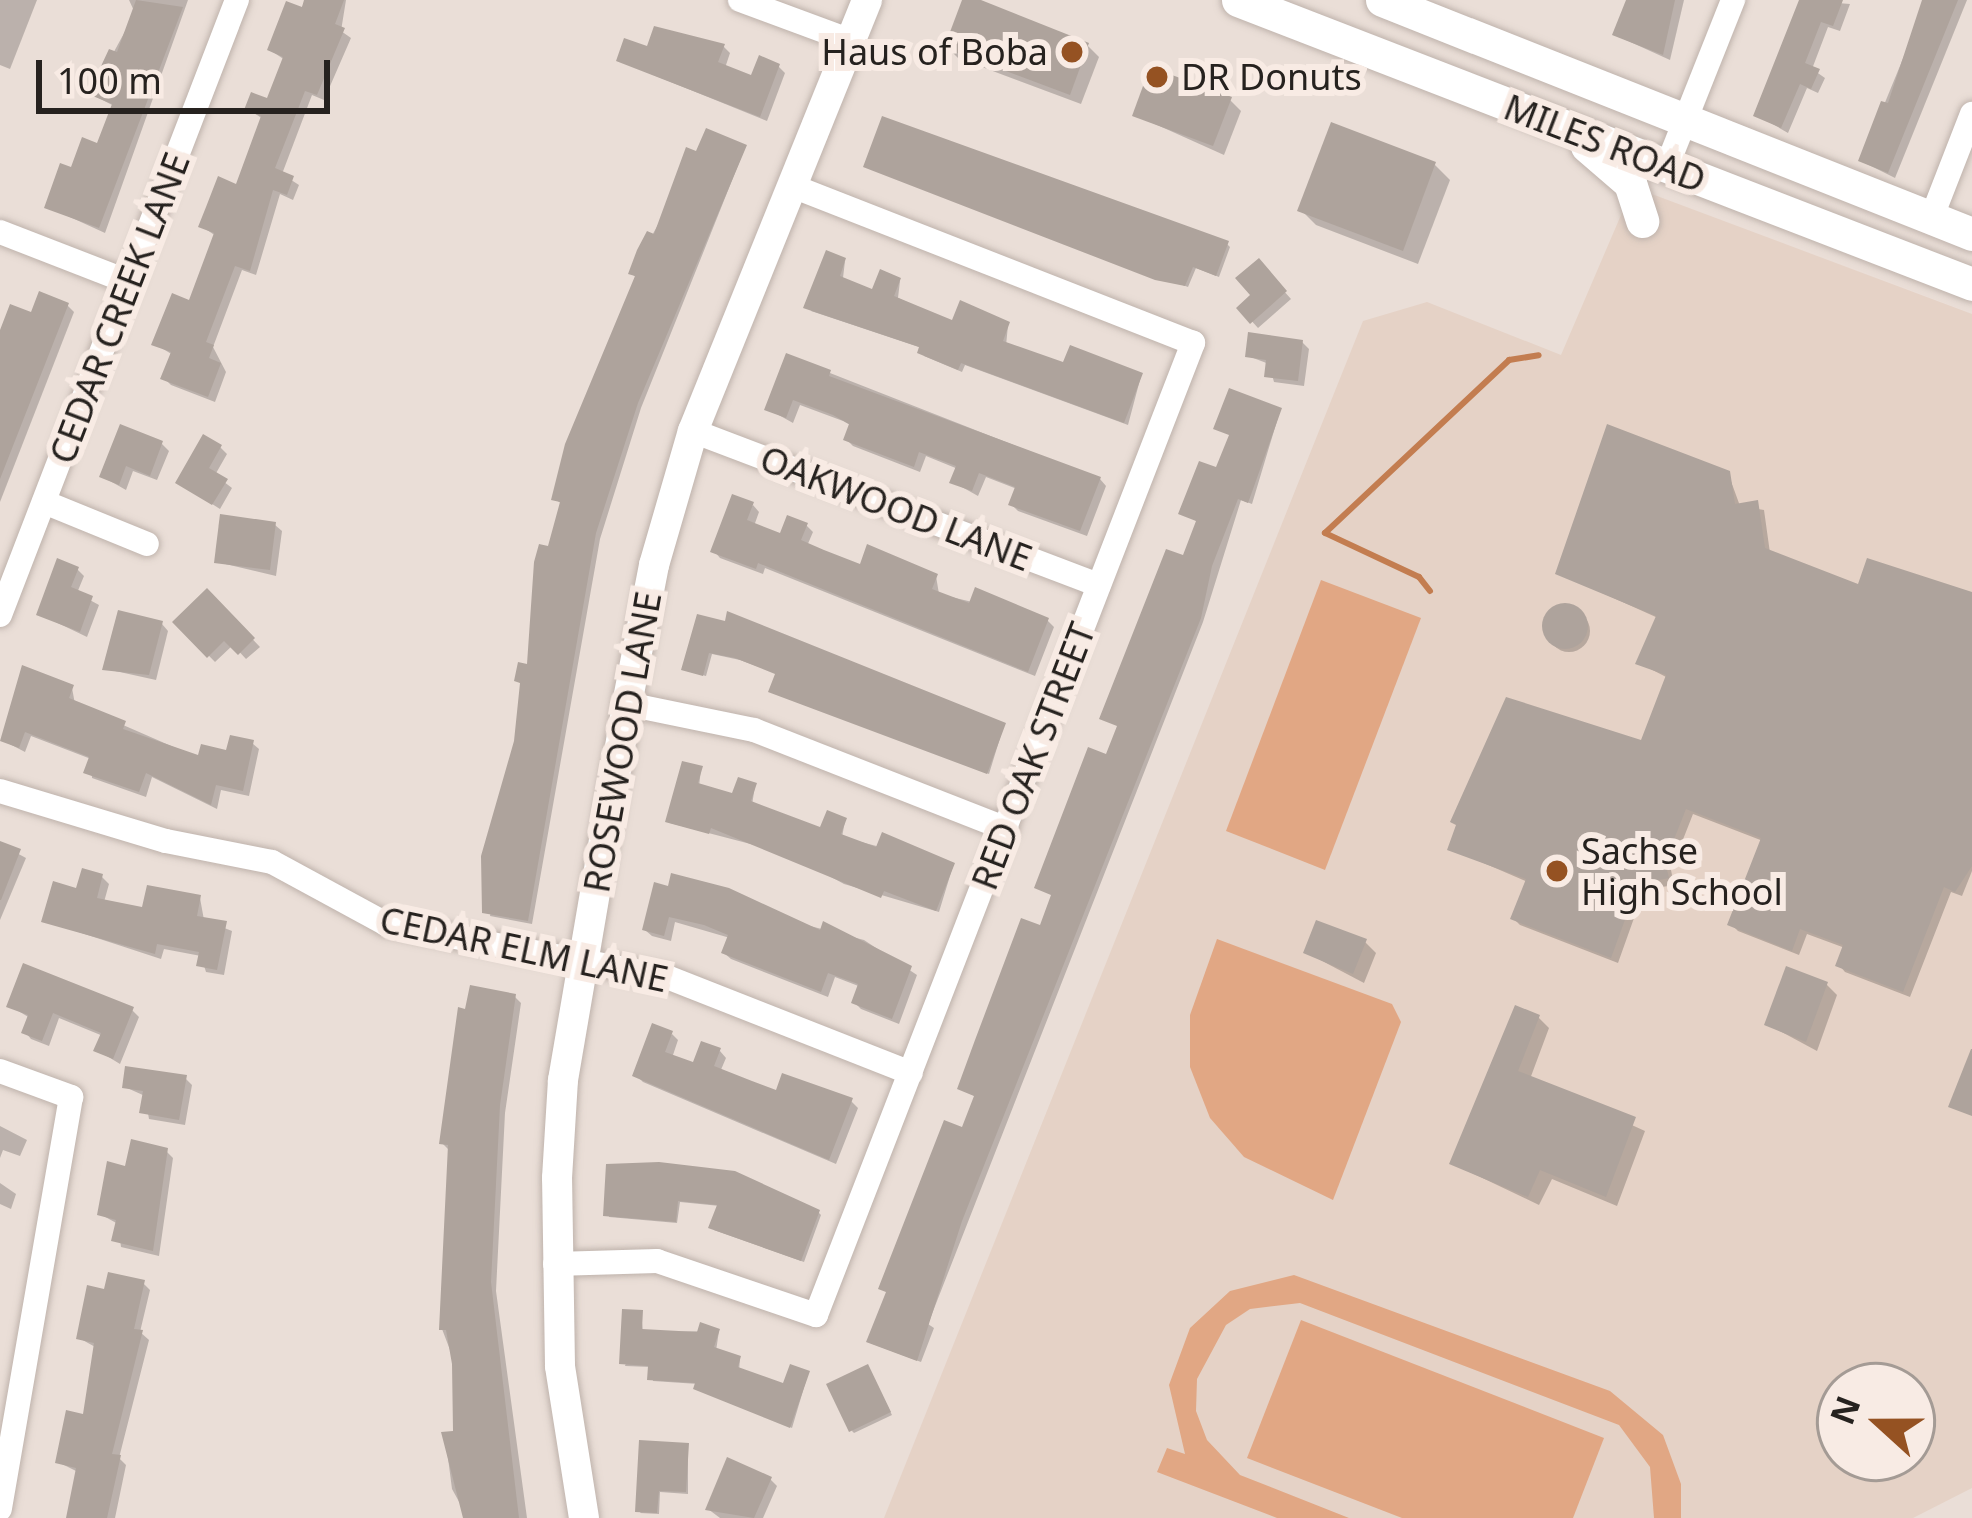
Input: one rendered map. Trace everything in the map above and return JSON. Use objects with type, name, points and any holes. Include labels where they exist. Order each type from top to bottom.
[{"type":"main road","name":"MILES ROAD","points":[[1238,0],[1972,284]]},
{"type":"main road","name":"MILES ROAD","points":[[1382,0],[1683,124],[1972,234]]},
{"type":"main road","points":[[1550,122],[1614,164],[1642,221]]},
{"type":"street","name":"CEDAR CREEK LANE","points":[[0,615],[237,0]]},
{"type":"street","points":[[740,0],[851,41]]},
{"type":"street","name":"ROSEWOOD LANE","points":[[584,1518],[560,1366],[555,1264],[563,1080],[627,704],[654,565],[693,431],[867,0]]},
{"type":"street","points":[[1666,166],[1733,0]]},
{"type":"street","points":[[1930,219],[1972,114]]},
{"type":"street","name":"RED OAK STREET","points":[[555,1264],[657,1261],[816,1315],[1193,344],[794,188]]},
{"type":"street","points":[[0,232],[129,282]]},
{"type":"street","name":"OAKWOOD LANE","points":[[693,431],[1099,585]]},
{"type":"street","points":[[44,502],[148,544]]},
{"type":"street","points":[[627,704],[754,730],[1006,829]]},
{"type":"street","name":"CEDAR ELM LANE","points":[[0,791],[97,824],[272,862],[386,924],[667,977],[911,1073]]},
{"type":"street","points":[[0,1071],[71,1097],[0,1509]]},
{"type":"shaded area","name":"Sachse High School","points":[[1633,187],[1972,314],[1972,1488],[1913,1518],[884,1518],[1363,321],[1427,302],[1561,355]]},
{"type":"shaded area","points":[[1321,580],[1421,618],[1325,870],[1226,831]]},
{"type":"shaded area","points":[[1217,939],[1392,1004],[1401,1022],[1333,1200],[1244,1157],[1210,1118],[1190,1067],[1190,1015]]},
{"type":"shaded area","points":[[1294,1275],[1610,1391],[1663,1435],[1681,1484],[1681,1518],[1654,1518],[1650,1467],[1619,1425],[1300,1303],[1250,1309],[1226,1325],[1197,1379],[1196,1411],[1207,1440],[1240,1475],[1349,1518],[1277,1518],[1157,1472],[1167,1448],[1185,1454],[1169,1385],[1190,1328],[1230,1291]]},
{"type":"shaded area","points":[[1301,1320],[1604,1438],[1573,1518],[1402,1518],[1247,1458]]},
{"type":"building","points":[[136,0],[183,7],[99,228],[44,208],[60,163],[71,167],[82,137],[97,143],[112,104],[88,94],[109,49],[117,52]]},
{"type":"building","points":[[304,0],[344,0],[335,24],[345,28],[317,95],[305,91],[275,168],[294,176],[287,195],[273,190],[250,271],[235,266],[206,342],[214,345],[209,358],[221,363],[208,397],[160,379],[171,352],[151,345],[172,293],[189,300],[214,233],[198,227],[218,176],[236,184],[261,116],[244,110],[251,92],[267,98],[283,57],[267,50],[286,1],[302,7]]},
{"type":"building","points":[[962,0],[981,0],[1089,43],[1070,95],[944,48]]},
{"type":"building","points":[[1626,0],[1675,0],[1663,55],[1612,35]]},
{"type":"building","points":[[1799,0],[1843,0],[1833,26],[1821,22],[1805,63],[1820,69],[1811,89],[1800,84],[1781,128],[1753,116]]},
{"type":"building","points":[[1922,0],[1958,0],[1888,173],[1858,161],[1881,101],[1888,103]]},
{"type":"building","points":[[654,26],[725,44],[718,62],[751,75],[759,55],[780,64],[760,117],[616,61],[624,38],[647,46]]},
{"type":"building","points":[[1150,67],[1232,97],[1213,146],[1132,116]]},
{"type":"building","points":[[882,116],[1229,241],[1216,276],[1193,267],[1185,286],[1155,280],[863,167]]},
{"type":"building","points":[[1331,122],[1436,162],[1403,251],[1297,211]]},
{"type":"building","points":[[706,128],[747,145],[638,403],[596,533],[528,921],[482,913],[481,856],[514,741],[520,683],[514,681],[518,662],[527,664],[534,562],[539,544],[548,546],[560,502],[551,500],[565,444],[635,276],[628,274],[637,250],[647,231],[654,234],[686,147],[696,151]]},
{"type":"building","points":[[826,250],[846,258],[840,276],[872,289],[880,269],[901,278],[894,296],[952,320],[960,300],[1010,322],[1003,341],[1063,362],[1070,345],[1143,373],[1124,423],[961,363],[958,370],[917,353],[919,347],[803,308]]},
{"type":"building","points":[[1259,258],[1287,291],[1250,324],[1236,308],[1250,295],[1235,278]]},
{"type":"building","points":[[39,291],[69,303],[0,479],[0,330],[10,304],[31,312]]},
{"type":"building","points":[[1248,332],[1303,340],[1298,381],[1264,377],[1266,360],[1245,357]]},
{"type":"building","points":[[786,353],[831,370],[829,376],[1101,477],[1080,531],[1008,505],[1015,487],[979,473],[972,491],[949,483],[956,466],[919,452],[914,467],[843,440],[849,424],[833,415],[793,400],[786,418],[764,410]]},
{"type":"building","points":[[1229,388],[1282,408],[1248,503],[1238,499],[1212,566],[1201,618],[962,1221],[917,1361],[866,1342],[886,1292],[878,1289],[944,1120],[962,1127],[974,1096],[957,1089],[1021,918],[1040,925],[1051,895],[1034,888],[1088,747],[1106,754],[1117,726],[1099,719],[1166,549],[1183,555],[1196,521],[1178,514],[1199,461],[1216,467],[1229,435],[1213,429]]},
{"type":"building","points":[[120,424],[163,441],[150,476],[126,466],[119,485],[99,477]]},
{"type":"building","name":"Sachse High School","points":[[1607,424],[1730,471],[1735,504],[1758,500],[1765,548],[1858,584],[1867,558],[1972,592],[1972,866],[1955,892],[1944,887],[1903,992],[1835,966],[1843,945],[1800,929],[1792,951],[1727,925],[1761,838],[1686,809],[1665,862],[1669,878],[1638,884],[1611,958],[1510,919],[1526,879],[1447,850],[1456,825],[1450,822],[1506,697],[1641,740],[1666,675],[1635,664],[1656,616],[1555,574]]},
{"type":"building","points":[[203,434],[222,445],[209,468],[228,479],[212,505],[175,483]]},
{"type":"building","points":[[732,494],[754,502],[747,520],[780,533],[787,515],[808,523],[801,540],[824,550],[860,564],[867,544],[938,574],[932,589],[969,603],[975,587],[1049,618],[1028,672],[758,563],[756,569],[710,552]]},
{"type":"building","points":[[220,514],[276,522],[270,570],[214,563]]},
{"type":"building","points":[[57,558],[79,567],[71,587],[93,596],[80,632],[36,615]]},
{"type":"building","points":[[207,588],[255,638],[238,655],[224,641],[207,658],[172,622]]},
{"type":"building","points":[[1565,603],[1581,610],[1588,626],[1581,642],[1565,649],[1549,642],[1542,626],[1549,610]]},
{"type":"building","points":[[118,610],[163,621],[149,675],[102,670]]},
{"type":"building","points":[[727,611],[1006,723],[987,774],[768,692],[775,674],[735,658],[709,653],[703,676],[681,670],[697,614],[725,621]]},
{"type":"building","points":[[22,665],[74,685],[69,698],[126,721],[123,729],[198,755],[201,744],[226,750],[230,735],[254,740],[243,791],[216,785],[211,805],[146,773],[139,792],[83,773],[89,757],[25,732],[19,748],[0,741]]},
{"type":"building","points":[[682,761],[703,766],[698,783],[732,793],[738,777],[757,783],[751,801],[820,827],[827,810],[847,818],[841,834],[876,847],[882,832],[955,863],[936,911],[884,891],[881,898],[711,828],[709,834],[665,822]]},
{"type":"building","points":[[0,841],[21,849],[1,900],[0,900]]},
{"type":"building","points":[[82,868],[103,874],[97,898],[142,907],[147,885],[201,895],[197,916],[227,921],[217,970],[196,966],[199,952],[157,944],[155,954],[41,922],[53,881],[76,888]]},
{"type":"building","points":[[671,873],[729,888],[820,930],[823,921],[912,966],[892,1019],[851,1003],[858,984],[828,973],[821,992],[721,953],[728,935],[704,925],[669,917],[664,936],[642,930],[654,882],[668,886]]},
{"type":"building","points":[[1316,920],[1367,939],[1353,974],[1303,953]]},
{"type":"building","points":[[23,963],[134,1007],[113,1059],[93,1051],[101,1033],[53,1013],[42,1041],[21,1033],[28,1015],[6,1007]]},
{"type":"building","points":[[1786,966],[1828,982],[1806,1042],[1764,1025]]},
{"type":"building","points":[[470,985],[516,994],[500,1105],[491,1282],[519,1518],[463,1518],[441,1432],[453,1431],[452,1364],[446,1330],[439,1330],[448,1145],[439,1144],[458,1007],[465,1009]]},
{"type":"building","points":[[1515,1005],[1540,1015],[1518,1071],[1636,1117],[1606,1197],[1540,1170],[1528,1197],[1449,1164]]},
{"type":"building","points":[[652,1023],[673,1031],[665,1052],[693,1062],[701,1041],[721,1048],[714,1066],[776,1090],[782,1073],[853,1098],[829,1160],[632,1076]]},
{"type":"building","points":[[1972,1049],[1972,1116],[1948,1107]]},
{"type":"building","points":[[125,1066],[187,1075],[179,1120],[139,1113],[143,1091],[122,1088]]},
{"type":"building","points":[[131,1139],[168,1148],[153,1251],[111,1241],[116,1220],[97,1215],[107,1161],[125,1166]]},
{"type":"building","points":[[659,1162],[735,1171],[820,1210],[801,1261],[708,1228],[717,1205],[678,1201],[676,1222],[603,1216],[606,1164]]},
{"type":"building","points":[[108,1272],[145,1280],[134,1329],[143,1330],[112,1454],[121,1455],[107,1518],[66,1518],[76,1468],[55,1463],[66,1410],[83,1414],[94,1343],[76,1339],[87,1285],[104,1289]]},
{"type":"building","points":[[622,1309],[643,1310],[642,1329],[697,1332],[700,1322],[720,1329],[714,1347],[741,1356],[738,1367],[783,1383],[790,1364],[810,1371],[790,1428],[693,1389],[695,1383],[647,1380],[648,1366],[619,1364]]},
{"type":"building","points":[[868,1364],[891,1412],[849,1432],[826,1384]]},
{"type":"building","points":[[639,1440],[689,1443],[686,1492],[659,1491],[657,1513],[635,1512]]},
{"type":"building","points":[[727,1457],[772,1477],[754,1518],[705,1510]]},
{"type":"waterway","points":[[1430,591],[1419,577],[1325,533],[1509,360],[1539,355]]},
{"type":"place","name":"Haus of Boba","points":[[1072,52]]},
{"type":"place","name":"DR Donuts","points":[[1157,77]]},
{"type":"place","name":"Sachse High School","points":[[1557,871]]}]
